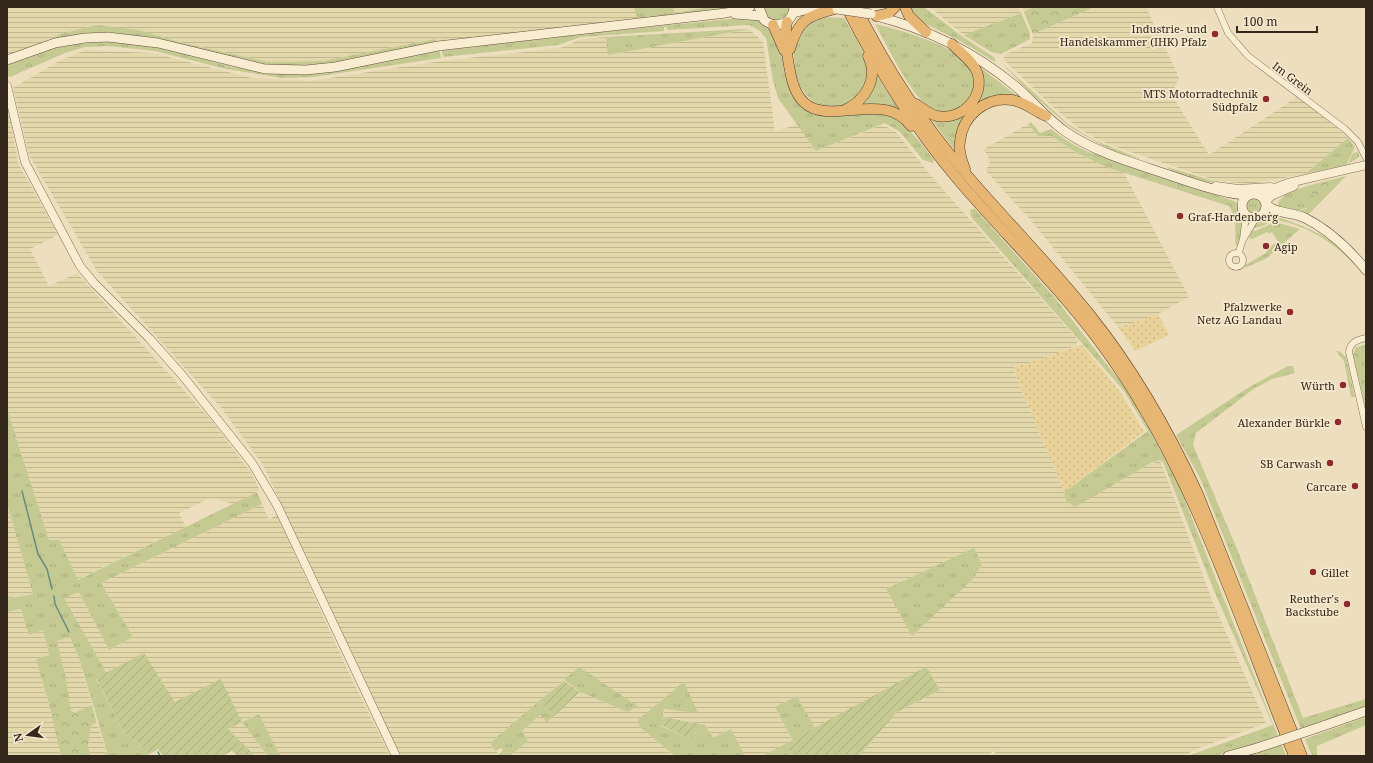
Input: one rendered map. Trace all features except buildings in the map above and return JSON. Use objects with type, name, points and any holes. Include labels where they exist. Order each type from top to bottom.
[{"type":"highway","points":[[856,7],[909,99],[933,133],[967,175],[1091,316],[1133,374],[1158,415],[1198,494],[1302,756]]},
{"type":"highway","points":[[874,15],[889,13],[895,7]]},
{"type":"highway","points":[[905,7],[909,16],[926,32]]},
{"type":"highway","points":[[788,56],[795,31],[802,22],[814,14],[837,8],[859,32],[887,82],[929,142],[959,181],[1086,324],[1113,360],[1152,421],[1173,459],[1206,534],[1294,756]]},
{"type":"highway","points":[[787,22],[788,56],[794,86],[802,99],[821,111],[841,111],[869,108],[888,110],[905,118],[917,132],[929,142]]},
{"type":"highway","points":[[773,25],[788,56]]},
{"type":"highway","points":[[841,111],[861,99],[868,89],[872,78],[872,66],[859,32]]},
{"type":"highway","points":[[909,99],[930,113],[939,116],[955,115],[970,106],[977,91],[977,72],[972,63],[952,44]]},
{"type":"highway","points":[[967,175],[960,150],[960,136],[968,120],[980,108],[996,101],[1012,100],[1024,104],[1046,116]]},
{"type":"main road","points":[[726,13],[750,7]]},
{"type":"main road","points":[[7,60],[55,43],[84,38],[108,37],[158,43],[248,66],[276,70],[306,70],[335,67],[450,44],[726,13],[760,11],[766,22],[773,25],[779,25],[787,22],[794,10],[837,8],[874,15],[926,32],[978,58],[1025,95],[1046,116],[1065,131],[1095,148],[1188,181],[1237,194],[1259,194],[1266,204],[1273,209],[1305,218],[1341,243],[1366,270]]},
{"type":"main road","points":[[1188,181],[1202,189],[1236,200],[1242,205],[1246,215],[1284,217],[1319,228]]},
{"type":"main road","points":[[1242,205],[1243,201],[1248,195]]},
{"type":"main road","points":[[1260,216],[1266,204]]},
{"type":"main road","points":[[1228,756],[1257,748],[1366,711]]},
{"type":"street","name":"Im Grein","points":[[1217,7],[1228,33],[1239,47],[1254,62],[1349,132],[1358,142],[1366,158]]},
{"type":"street","points":[[7,86],[25,162],[80,266],[94,283],[182,375],[252,463],[277,505],[396,756]]},
{"type":"street","points":[[1188,181],[1238,189],[1279,186],[1366,165]]},
{"type":"street","points":[[1266,204],[1271,196],[1307,180]]},
{"type":"street","points":[[1259,194],[1279,186]]},
{"type":"street","points":[[1239,252],[1243,239],[1246,215]]},
{"type":"street","points":[[1243,239],[1260,216]]},
{"type":"street","points":[[1366,338],[1356,341],[1350,346],[1348,352],[1366,427]]},
{"type":"shaded area","points":[[7,7],[634,7],[637,21],[437,43],[435,39],[323,61],[269,62],[183,43],[139,30],[57,35],[57,39],[7,57]]},
{"type":"shaded area","points":[[673,7],[709,7],[674,13]]},
{"type":"shaded area","points":[[929,7],[1018,7],[1021,13],[964,35]]},
{"type":"shaded area","points":[[1022,7],[1146,7],[1179,77],[1172,95],[1209,155],[1297,97],[1331,122],[1348,138],[1305,174],[1251,184],[1217,181],[1096,139],[1077,127],[1051,105],[1003,59],[1006,54],[1032,43],[1033,34]]},
{"type":"shaded area","points":[[749,29],[763,42],[775,132],[797,124],[816,151],[879,126],[887,127],[897,133],[931,176],[1078,340],[1076,346],[1013,369],[1064,492],[1066,501],[1160,460],[1213,603],[1266,723],[1196,749],[1184,756],[997,756],[994,750],[988,756],[859,756],[897,712],[940,690],[815,728],[797,696],[775,707],[793,741],[762,756],[745,756],[731,729],[713,738],[705,725],[663,717],[664,709],[684,683],[640,727],[675,756],[510,756],[528,741],[521,731],[541,715],[547,721],[581,692],[627,712],[637,706],[579,668],[490,743],[500,756],[400,756],[263,465],[223,410],[97,271],[29,155],[13,88],[61,60],[86,50],[152,53],[252,78],[310,81],[441,61],[560,48],[581,39],[606,37],[609,55]],"holes":[[[974,549],[982,565],[973,579],[912,635],[886,589]]]},
{"type":"shaded area","points":[[7,100],[18,163],[58,235],[30,249],[49,286],[77,273],[211,420],[252,474],[259,489],[257,492],[234,504],[210,498],[179,513],[186,527],[77,580],[59,540],[49,540],[7,409]]},
{"type":"shaded area","points":[[1028,124],[1038,136],[1051,136],[1077,153],[1106,167],[1123,171],[1189,297],[1158,314],[1119,328],[1033,223],[986,171],[990,161],[984,149]]},
{"type":"shaded area","points":[[7,504],[33,594],[7,599]]},
{"type":"shaded area","points":[[262,504],[269,519],[277,515],[347,669],[390,756],[280,756],[258,714],[242,722],[175,702],[144,654],[107,674],[63,597],[79,592],[109,650],[133,637],[101,583]]},
{"type":"shaded area","points":[[21,609],[43,630],[49,655],[36,659],[60,746],[61,756],[7,756],[7,612]]},
{"type":"shaded area","points":[[70,637],[79,658],[92,705],[71,714],[56,641]]},
{"type":"shaded area","points":[[96,721],[107,752],[103,756],[90,756],[88,745],[91,726]]},
{"type":"shaded area","points":[[242,722],[268,756],[255,756],[227,729]]},
{"type":"green space","points":[[634,7],[673,7],[675,13],[709,7],[738,7],[651,19],[650,16],[637,21]]},
{"type":"green space","points":[[764,7],[791,7],[790,13],[780,21],[769,17]]},
{"type":"green space","points":[[909,7],[924,7],[963,37],[995,58],[995,62],[962,42],[922,22],[915,17]]},
{"type":"green space","points":[[1034,7],[1094,7],[1033,34],[1024,12]]},
{"type":"green space","points":[[1021,13],[1030,33],[1030,39],[1001,54],[991,52],[964,35]]},
{"type":"green space","points":[[749,17],[763,23],[772,31],[778,41],[788,86],[794,97],[803,107],[821,115],[831,116],[884,111],[912,133],[934,160],[933,163],[923,160],[900,132],[885,123],[816,151],[778,98],[773,81],[766,38],[760,31],[749,25],[667,30],[667,27],[664,27],[664,31],[581,37],[558,45],[443,57],[442,48]]},
{"type":"green space","points":[[820,17],[844,18],[860,45],[868,66],[869,77],[860,94],[853,101],[845,105],[828,107],[811,99],[801,88],[795,71],[794,50],[797,37],[808,24]]},
{"type":"green space","points":[[875,24],[914,35],[944,47],[958,55],[968,63],[974,71],[975,92],[956,112],[937,112],[927,106],[918,97],[910,85]]},
{"type":"green space","points":[[96,25],[139,30],[183,43],[269,62],[323,61],[435,39],[437,43],[313,67],[260,65],[142,37],[57,39],[57,35]]},
{"type":"green space","points":[[749,29],[608,55],[606,37]]},
{"type":"green space","points":[[111,41],[154,46],[233,67],[271,73],[439,49],[441,58],[313,77],[282,78],[226,69],[155,51],[109,46],[85,47],[65,53],[10,77],[7,75],[7,68],[10,63],[39,52],[65,45]]},
{"type":"green space","points":[[1001,62],[1068,124],[1094,140],[1143,160],[1112,151],[1070,127],[1029,92]]},
{"type":"green space","points":[[977,65],[1020,98],[980,104],[956,152],[931,119],[971,108]]},
{"type":"green space","points":[[876,75],[900,111],[861,104]]},
{"type":"green space","points":[[1031,122],[1040,133],[1051,129],[1067,141],[1086,151],[1234,201],[1239,206],[1244,216],[1238,246],[1235,244],[1234,219],[1229,206],[1106,167],[1077,153],[1051,136],[1038,136],[1028,124]]},
{"type":"green space","points":[[1348,138],[1355,147],[1346,165],[1305,174]]},
{"type":"green space","points":[[1356,152],[1359,153],[1359,157],[1348,164],[1352,154]]},
{"type":"green space","points":[[1167,167],[1227,185],[1250,187],[1281,183],[1244,188],[1215,183],[1179,174]]},
{"type":"green space","points":[[1346,176],[1306,217],[1293,212],[1306,209],[1314,200],[1314,196],[1307,186]]},
{"type":"green space","points":[[1307,186],[1314,196],[1314,200],[1309,207],[1293,212],[1280,209],[1278,202],[1286,194]]},
{"type":"green space","points":[[1255,197],[1259,198],[1263,202],[1263,210],[1259,214],[1255,215],[1251,214],[1247,210],[1246,206],[1247,202],[1251,198]]},
{"type":"green space","points":[[975,209],[1056,299],[1127,389],[1178,483],[1278,736],[1216,756],[1188,756],[1273,725],[1215,593],[1163,462],[1160,460],[1151,463],[1075,507],[1066,501],[1064,492],[1148,431],[1124,391],[971,217],[970,210]]},
{"type":"green space","points":[[1277,217],[1298,224],[1334,242],[1352,258],[1356,267],[1330,243],[1298,226],[1276,220]]},
{"type":"green space","points":[[1275,218],[1265,225],[1252,229],[1257,221]]},
{"type":"green space","points":[[1275,222],[1300,229],[1267,258],[1245,268],[1245,265],[1266,253],[1268,248],[1278,242],[1272,232],[1269,234],[1267,232],[1252,239],[1249,238],[1252,230],[1255,231]]},
{"type":"green space","points":[[1366,345],[1366,409],[1353,355],[1356,347]]},
{"type":"green space","points":[[1336,351],[1339,351],[1346,357],[1355,397],[1351,397],[1344,361]]},
{"type":"green space","points":[[1288,366],[1293,366],[1295,373],[1272,379],[1252,390],[1196,433],[1193,445],[1237,549],[1303,718],[1366,699],[1366,706],[1301,729],[1200,478],[1176,435],[1246,389]]},
{"type":"green space","points":[[7,409],[49,540],[59,540],[78,580],[257,492],[262,504],[101,583],[133,637],[109,650],[79,592],[64,598],[107,674],[96,679],[124,732],[150,754],[145,756],[103,756],[107,752],[79,658],[70,637],[57,641],[66,679],[70,706],[51,712],[36,659],[49,655],[43,630],[29,635],[21,609],[7,612],[7,599],[33,594],[7,504]]},
{"type":"green space","points":[[974,548],[982,565],[973,579],[912,636],[886,589]]},
{"type":"green space","points":[[144,653],[175,702],[221,679],[242,722],[228,729],[255,756],[238,756],[232,751],[222,756],[163,756],[158,749],[150,754],[124,732],[96,678]]},
{"type":"green space","points":[[579,667],[638,706],[627,712],[581,692],[564,680]]},
{"type":"green space","points":[[926,667],[940,690],[897,712],[859,756],[791,756],[787,743]]},
{"type":"green space","points":[[564,681],[580,692],[554,716],[538,702]]},
{"type":"green space","points":[[684,682],[698,713],[664,709],[661,726],[688,738],[705,725],[713,738],[731,729],[745,756],[675,756],[640,727],[638,720]]},
{"type":"green space","points":[[797,696],[815,728],[793,741],[775,707]]},
{"type":"green space","points":[[538,702],[554,716],[547,722],[540,715],[522,731],[528,741],[510,756],[500,756],[499,754],[503,750],[501,748],[496,751],[490,743]]},
{"type":"green space","points":[[92,705],[96,721],[91,726],[88,745],[90,756],[61,756],[51,712],[70,706],[72,714]]},
{"type":"green space","points":[[259,714],[280,756],[268,756],[242,722]]},
{"type":"green space","points":[[663,717],[705,725],[688,738],[661,725]]},
{"type":"green space","points":[[1366,717],[1366,725],[1317,746],[1317,756],[1312,756],[1305,739]]},
{"type":"green space","points":[[787,743],[791,756],[762,756]]},
{"type":"green space","points":[[1282,745],[1286,756],[1241,756]]},
{"type":"sand","points":[[1158,314],[1169,335],[1135,351],[1119,328]]},
{"type":"sand","points":[[1082,345],[1121,393],[1144,432],[1064,492],[1013,368]]},
{"type":"waterway","points":[[22,491],[38,554],[47,569],[52,589]]},
{"type":"waterway","points":[[54,596],[55,604],[69,632]]},
{"type":"waterway","points":[[158,752],[160,756]]},
{"type":"place","name":"Industrie- und Handelskammer (IHK) Pfalz","points":[[1215,34]]},
{"type":"place","name":"MTS Motorradtechnik Südpfalz","points":[[1266,99]]},
{"type":"place","name":"Graf-Hardenberg","points":[[1180,216]]},
{"type":"place","name":"Agip","points":[[1266,246]]},
{"type":"place","name":"Pfalzwerke Netz AG Landau","points":[[1290,312]]},
{"type":"place","name":"Würth","points":[[1343,385]]},
{"type":"place","name":"Alexander Bürkle","points":[[1338,422]]},
{"type":"place","name":"SB Carwash","points":[[1330,463]]},
{"type":"place","name":"Carcare","points":[[1355,486]]},
{"type":"place","name":"Gillet","points":[[1313,572]]},
{"type":"place","name":"Reuther's Backstube","points":[[1347,604]]}]
